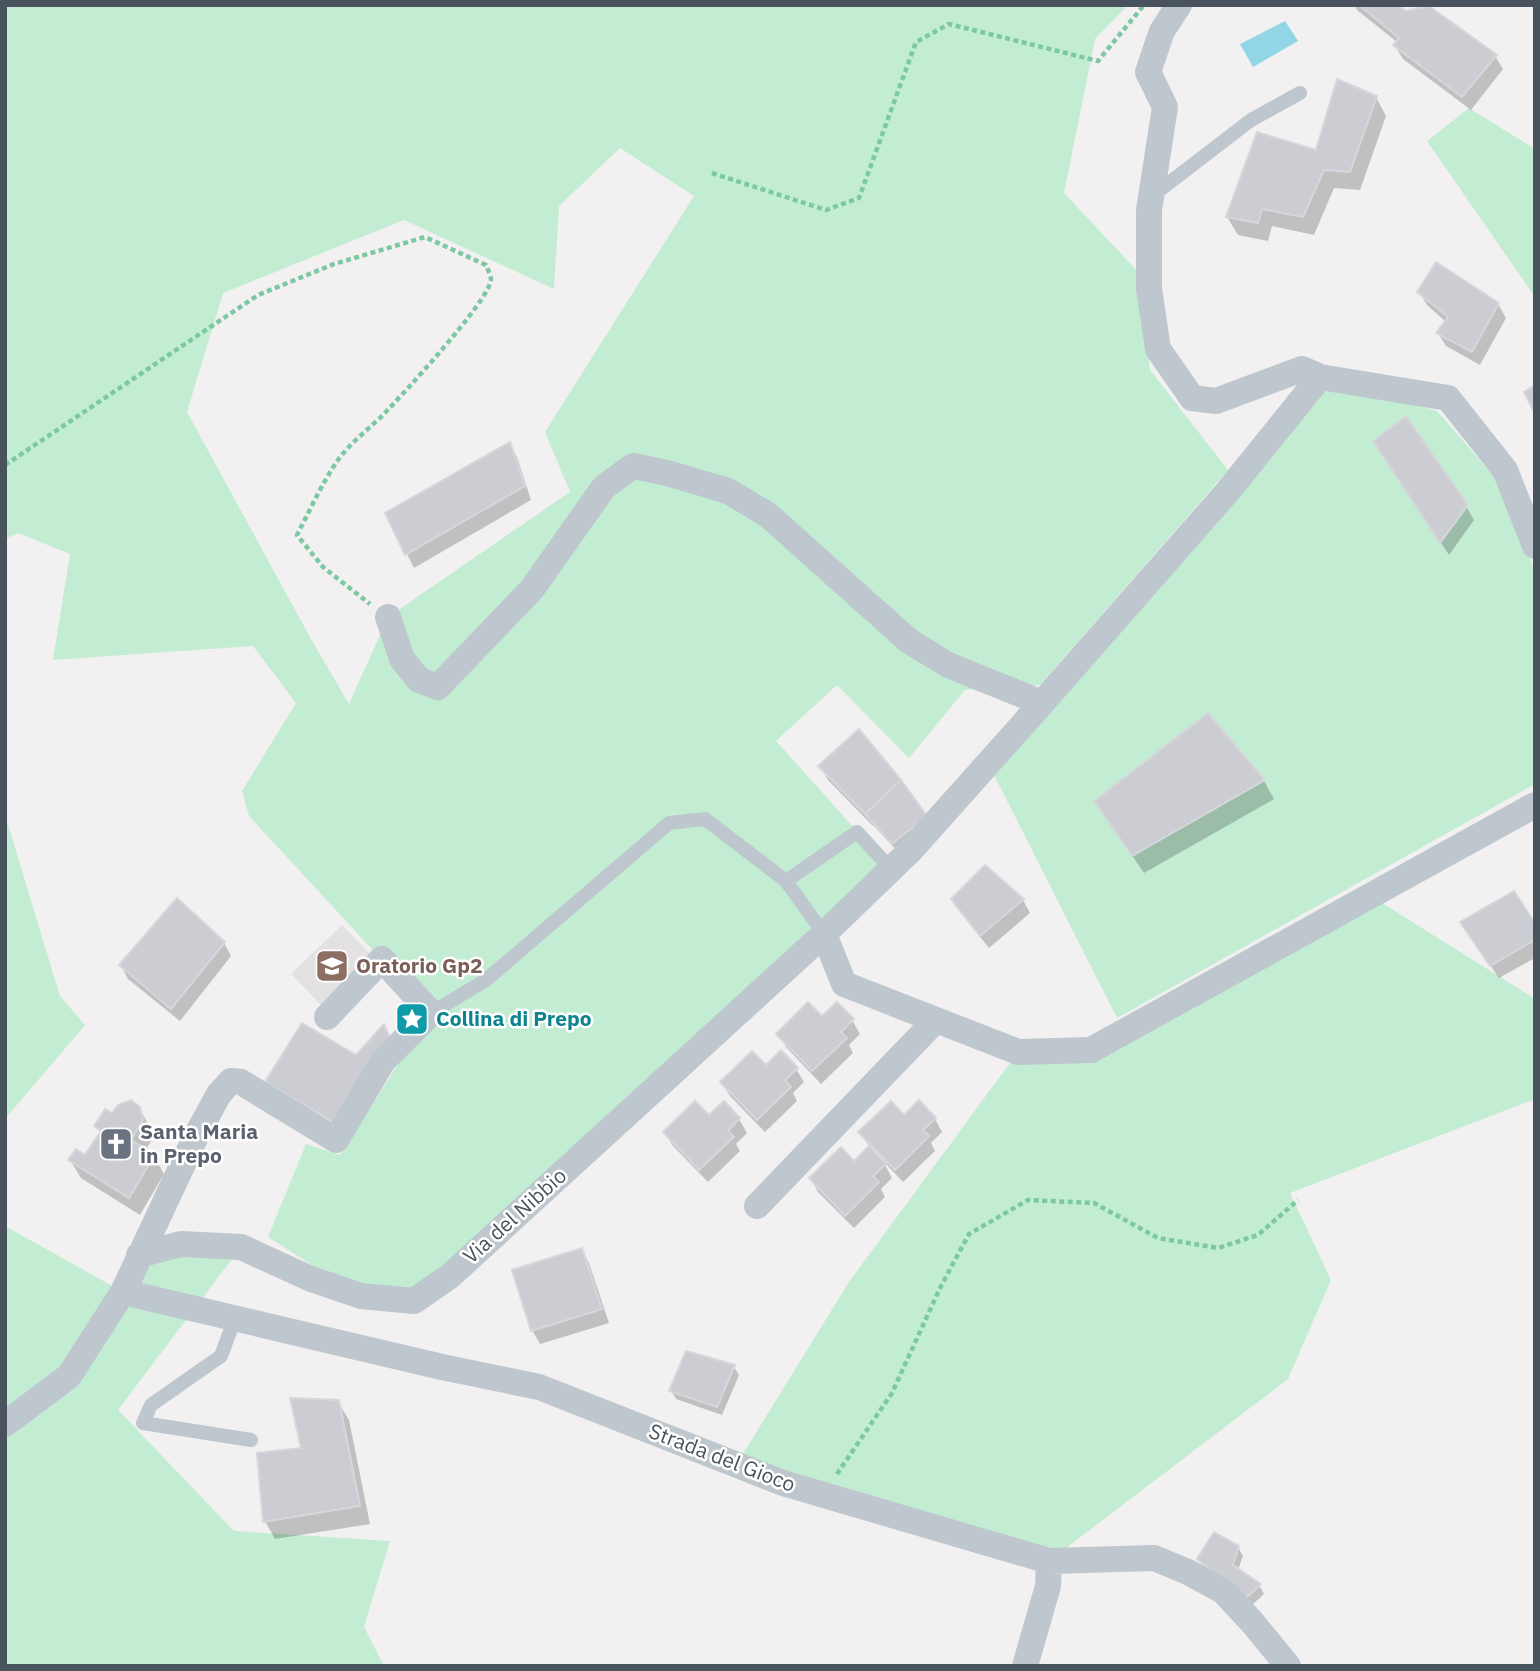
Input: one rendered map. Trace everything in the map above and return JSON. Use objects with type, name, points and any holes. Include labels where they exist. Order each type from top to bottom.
[{"type":"street","points":[[1178,5],[1163,31],[1148,72],[1165,107],[1149,210],[1149,289],[1158,349],[1192,398],[1216,401],[1302,369],[1320,377],[1448,398],[1506,470],[1535,546]]},
{"type":"street","name":"Via del Nibbio","points":[[139,1255],[181,1244],[241,1247],[311,1279],[361,1296],[414,1301],[450,1276],[824,934],[919,841],[1228,491],[1320,377]]},
{"type":"street","points":[[388,617],[402,659],[419,680],[438,687],[532,589],[604,487],[633,466],[667,472],[728,491],[768,515],[909,641],[948,664],[1042,703]]},
{"type":"street","points":[[824,934],[844,984],[1018,1052],[1091,1050],[1535,805]]},
{"type":"street","points":[[5,1424],[69,1376],[123,1292],[196,1136],[219,1094],[231,1081],[241,1082],[337,1140],[383,1061],[431,1013],[382,960],[327,1017]]},
{"type":"street","points":[[757,1206],[936,1020]]},
{"type":"street","name":"Strada del Gioco","points":[[123,1292],[539,1387],[783,1483],[1049,1561],[1154,1558],[1223,1591],[1288,1666]]},
{"type":"street","points":[[1025,1666],[1048,1586],[1049,1561]]},
{"type":"lane","points":[[1151,197],[1251,120],[1300,93]]},
{"type":"lane","points":[[431,1013],[486,980],[669,823],[705,819],[786,881],[824,934]]},
{"type":"lane","points":[[786,881],[857,832],[891,869]]},
{"type":"lane","points":[[235,1318],[221,1356],[151,1405],[144,1423],[251,1440]]},
{"type":"path","points":[[712,173],[826,209],[859,198],[916,42],[949,24],[1098,61],[1144,5]]},
{"type":"path","points":[[5,465],[258,295],[334,264],[425,237],[486,265],[491,278],[489,288],[471,315],[386,412],[339,458],[298,535],[323,567],[388,617]]},
{"type":"path","points":[[822,1495],[892,1393],[940,1288],[969,1234],[1028,1200],[1094,1203],[1158,1238],[1219,1248],[1258,1234],[1298,1200]]},
{"type":"shaded area","name":"Oratorio Gp2","points":[[342,925],[373,957],[322,1006],[291,974]]},
{"type":"green space","points":[[5,5],[1128,5],[1095,39],[1064,193],[1141,275],[1150,370],[1228,470],[1040,685],[965,690],[909,758],[837,685],[776,741],[891,869],[414,1301],[361,1296],[268,1237],[306,1144],[340,1155],[431,1013],[249,816],[242,791],[296,703],[253,646],[53,660],[70,554],[18,533],[5,539]],"holes":[[[620,148],[694,196],[545,432],[570,492],[388,617],[349,704],[187,412],[223,293],[404,220],[554,289],[559,206]]]},
{"type":"green space","points":[[1469,108],[1535,149],[1535,297],[1427,141]]},
{"type":"green space","points":[[1324,378],[1437,411],[1506,490],[1535,573],[1535,784],[1117,1018],[994,775]]},
{"type":"green space","points":[[5,815],[60,996],[85,1025],[5,1119]]},
{"type":"green space","points":[[1371,896],[1535,999],[1535,1099],[1290,1193],[1331,1280],[1288,1379],[1049,1561],[736,1465],[849,1282],[1018,1052],[1091,1050]]},
{"type":"green space","points":[[5,1226],[123,1292],[139,1255],[241,1247],[118,1410],[234,1531],[390,1541],[364,1627],[384,1666],[5,1666]]},
{"type":"water","points":[[1285,21],[1298,41],[1253,67],[1240,44]]},
{"type":"building","points":[[1359,5],[1399,5],[1405,11],[1429,6],[1497,55],[1462,97],[1393,45],[1399,38]]},
{"type":"building","points":[[1337,79],[1377,96],[1350,172],[1324,170],[1303,217],[1262,209],[1258,223],[1226,217],[1257,132],[1316,150]]},
{"type":"building","points":[[1436,262],[1499,303],[1472,352],[1436,333],[1448,317],[1417,292]]},
{"type":"building","points":[[1535,385],[1535,414],[1524,392]]},
{"type":"building","points":[[1406,416],[1468,505],[1440,543],[1373,441]]},
{"type":"building","points":[[510,442],[525,486],[405,555],[385,513]]},
{"type":"building","points":[[1208,713],[1265,780],[1132,856],[1094,801]]},
{"type":"building","points":[[859,729],[901,780],[865,814],[818,766]]},
{"type":"building","points":[[901,780],[927,816],[892,844],[865,814]]},
{"type":"building","points":[[985,865],[1024,899],[980,936],[951,899]]},
{"type":"building","points":[[1514,891],[1535,923],[1535,940],[1490,966],[1460,922]]},
{"type":"building","points":[[177,898],[225,942],[171,1009],[119,965]]},
{"type":"building","points":[[808,1002],[822,1016],[837,1002],[854,1019],[841,1032],[847,1038],[812,1071],[776,1034]]},
{"type":"building","points":[[302,1023],[356,1055],[384,1024],[392,1043],[337,1124],[265,1082]]},
{"type":"building","points":[[781,1050],[798,1068],[785,1080],[791,1087],[757,1120],[720,1082],[752,1051],[766,1065]]},
{"type":"building","name":"Santa Maria in Prepo","points":[[131,1100],[140,1107],[143,1120],[131,1140],[155,1154],[129,1198],[68,1160],[76,1149],[85,1155],[101,1131],[94,1126],[105,1109],[112,1113],[118,1105]]},
{"type":"building","points":[[919,1100],[936,1118],[923,1130],[929,1136],[895,1170],[858,1132],[891,1101],[904,1115]]},
{"type":"building","points":[[695,1101],[709,1115],[724,1101],[740,1118],[728,1131],[734,1137],[699,1170],[663,1132]]},
{"type":"building","points":[[869,1146],[886,1164],[873,1176],[879,1182],[845,1216],[809,1178],[841,1147],[854,1161]]},
{"type":"building","points":[[582,1248],[602,1309],[531,1331],[512,1270]]},
{"type":"building","points":[[686,1351],[735,1365],[717,1407],[669,1391]]},
{"type":"building","points":[[290,1398],[339,1400],[360,1506],[263,1522],[257,1453],[301,1448]]},
{"type":"building","points":[[1214,1532],[1239,1546],[1233,1565],[1261,1584],[1246,1598],[1197,1559]]},
{"type":"place","name":"Oratorio Gp2","points":[[332,966]]},
{"type":"place","name":"Collina di Prepo","points":[[412,1019]]},
{"type":"place","name":"Santa Maria in Prepo","points":[[116,1144]]}]
